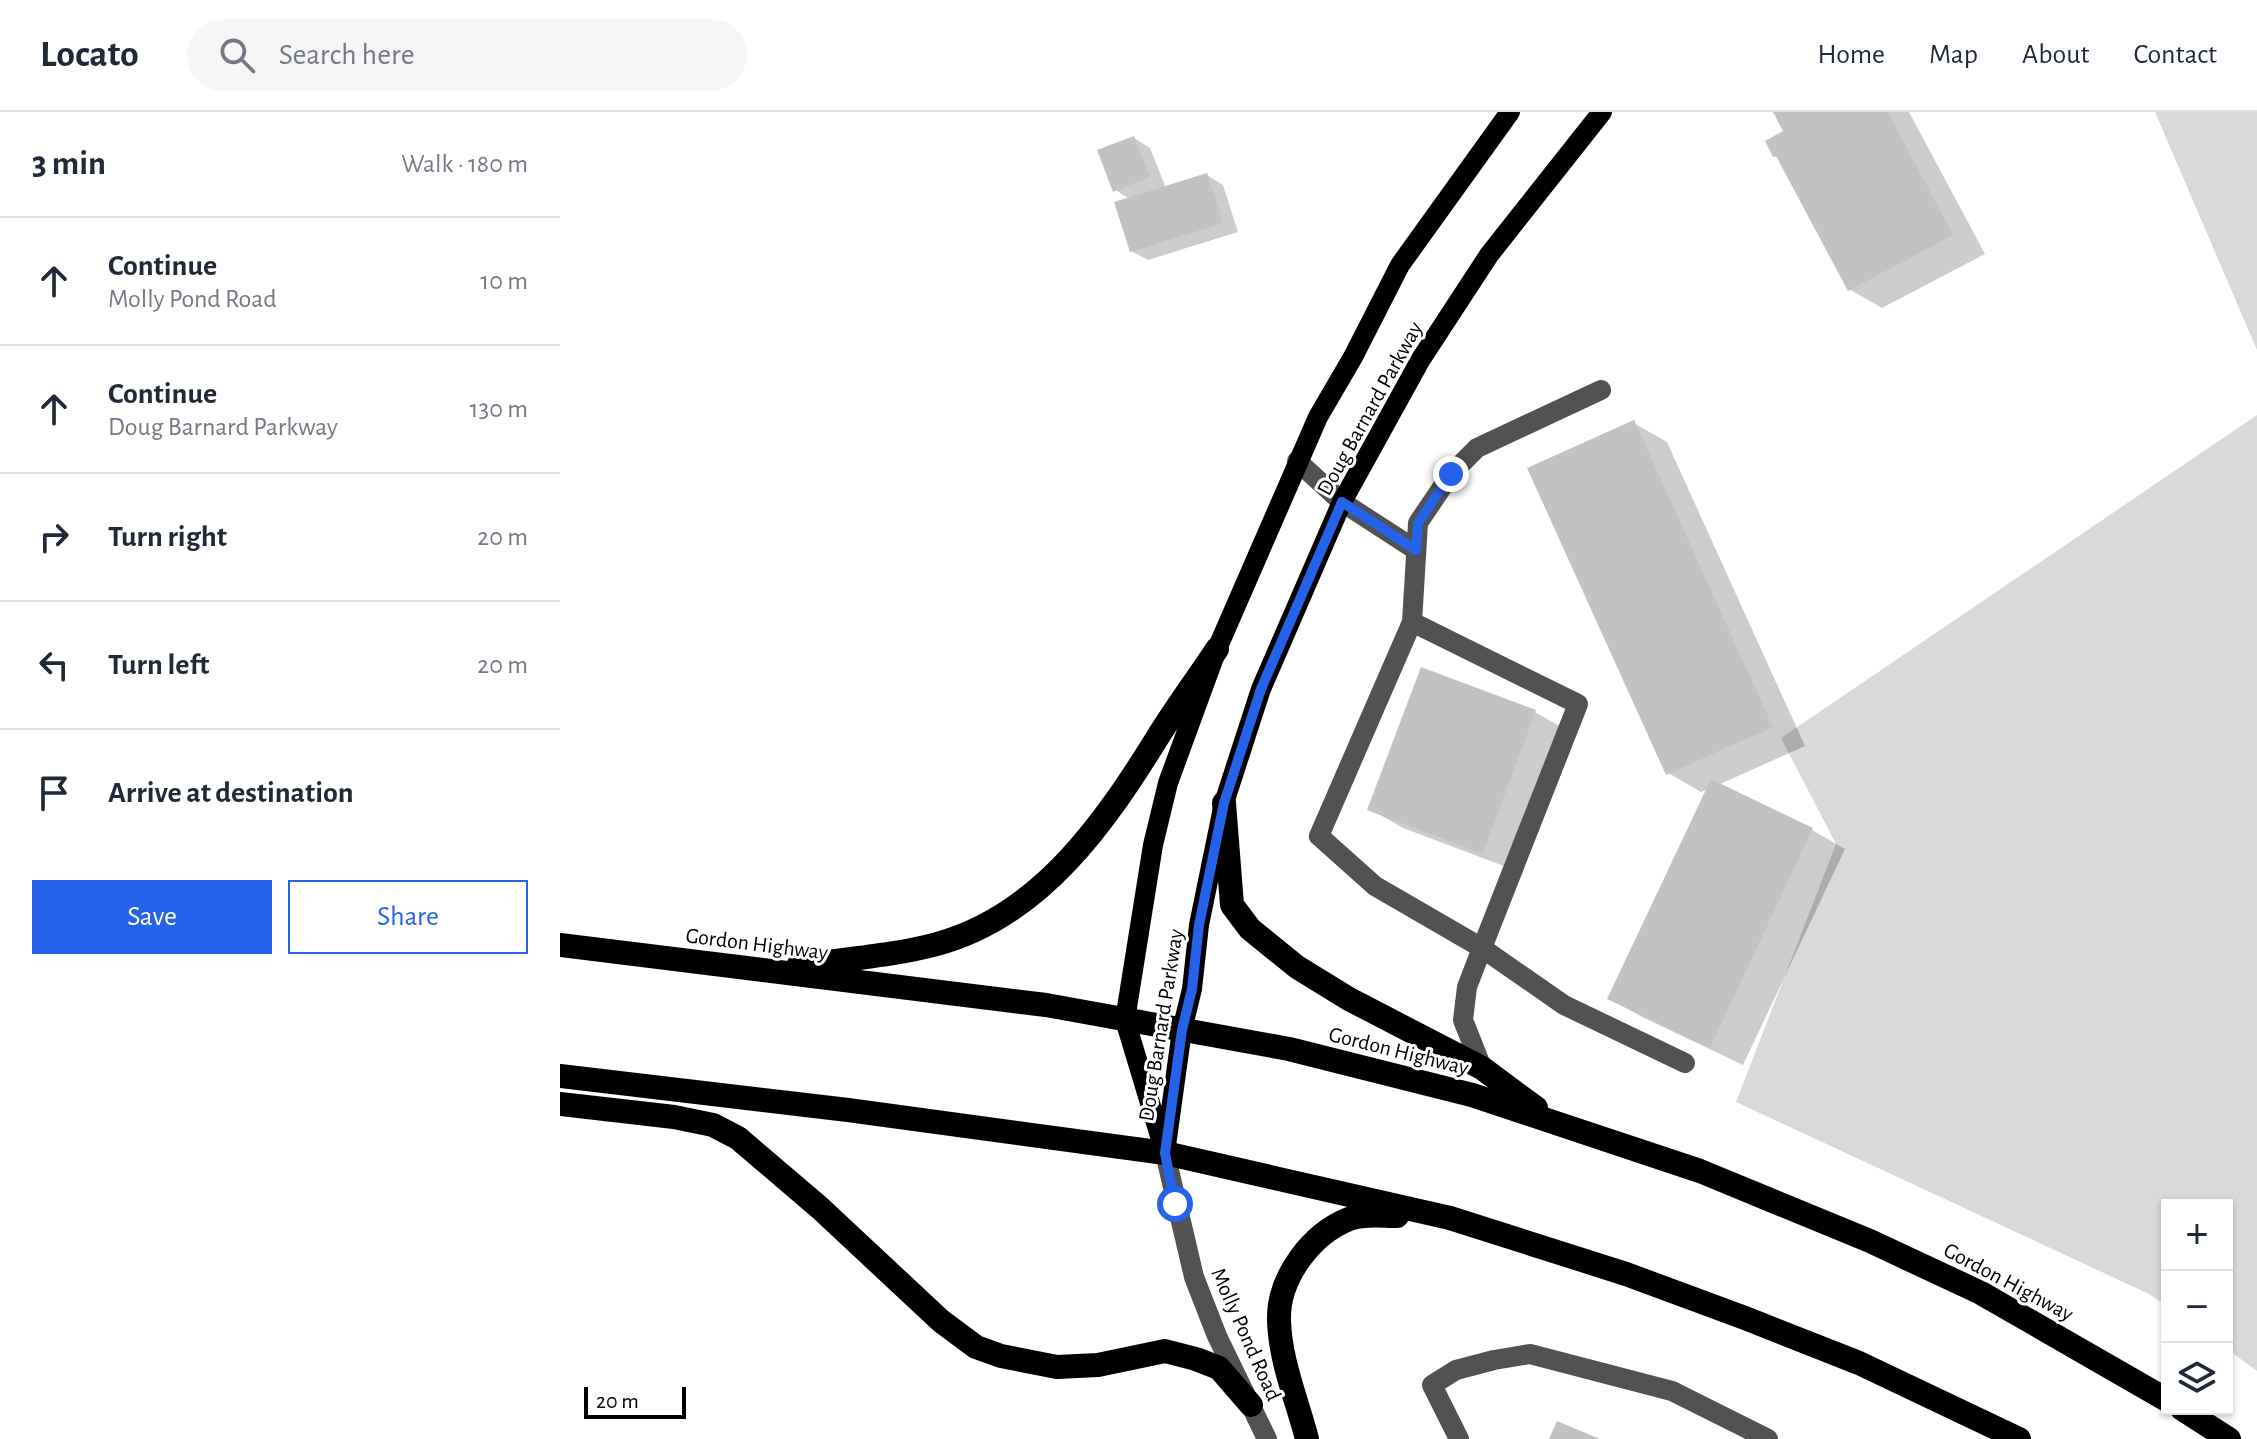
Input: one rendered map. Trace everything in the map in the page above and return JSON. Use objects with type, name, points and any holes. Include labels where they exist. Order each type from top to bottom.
[{"type":"highway","points":[[766,970],[939,944],[1005,915],[1037,889],[1100,823],[1131,782],[1217,649]]},
{"type":"highway","points":[[1224,803],[1232,905],[1250,929],[1297,967],[1349,999],[1482,1068],[1554,1121]]},
{"type":"highway","name":"Gordon Highway","points":[[560,945],[1046,1005],[1289,1049],[1472,1095],[1700,1171],[1870,1241],[1981,1293],[2161,1397]]},
{"type":"highway","points":[[560,1076],[848,1110],[1165,1153],[1450,1218],[1626,1274],[1745,1318],[1859,1363],[2019,1439]]},
{"type":"highway","points":[[560,1104],[674,1117],[713,1125],[738,1138],[810,1199],[941,1321],[976,1347],[1001,1356],[1057,1367],[1098,1365],[1165,1351],[1219,1368],[1251,1405]]},
{"type":"highway","points":[[1307,1439],[1283,1358],[1279,1318],[1281,1298],[1299,1260],[1313,1241],[1350,1219],[1370,1215],[1450,1218]]},
{"type":"highway","points":[[2191,1415],[2229,1439]]},
{"type":"main road","name":"Doug Barnard Parkway","points":[[1165,1153],[1125,1020],[1153,845],[1168,783],[1217,649],[1318,417],[1400,265],[1510,112]]},
{"type":"main road","name":"Doug Barnard Parkway","points":[[1165,1153],[1182,1030],[1192,989],[1199,925],[1224,803],[1261,689],[1342,502],[1421,359],[1527,204],[1602,112]]},
{"type":"street","points":[[1601,390],[1477,448],[1451,474],[1418,523],[1412,622],[1319,836],[1375,886],[1482,948],[1564,1005],[1685,1063]]},
{"type":"street","points":[[1297,461],[1342,502],[1416,550]]},
{"type":"street","points":[[1412,622],[1578,704],[1467,987],[1463,1020],[1482,1068]]},
{"type":"street","name":"Molly Pond Road","points":[[1165,1153],[1194,1277],[1217,1336],[1267,1439]]},
{"type":"street","points":[[1459,1439],[1432,1385],[1456,1370],[1530,1354],[1672,1391],[1768,1439]]},
{"type":"shaded area","points":[[2155,112],[2257,112],[2257,350]]},
{"type":"shaded area","points":[[2257,415],[2257,1371],[2233,1353],[2233,1199],[2161,1199],[2161,1302],[1736,1102],[1836,844],[1781,738]]},
{"type":"building","points":[[1773,112],[1888,112],[1953,235],[1848,291],[1765,141],[1783,131]]},
{"type":"building","points":[[1134,136],[1150,177],[1113,192],[1097,150]]},
{"type":"building","points":[[1207,173],[1223,223],[1130,252],[1114,202]]},
{"type":"building","points":[[1634,420],[1773,727],[1666,775],[1527,468]]},
{"type":"building","points":[[1421,667],[1536,710],[1483,854],[1367,810]]},
{"type":"building","points":[[1711,779],[1813,828],[1710,1048],[1607,999]]},
{"type":"building","points":[[1557,1421],[1600,1439],[1549,1439]]},
{"type":"route","points":[[1175,1204],[1165,1153],[1182,1030],[1192,989],[1199,925],[1224,803],[1261,689],[1342,502],[1416,550],[1418,523],[1451,474]]}]
